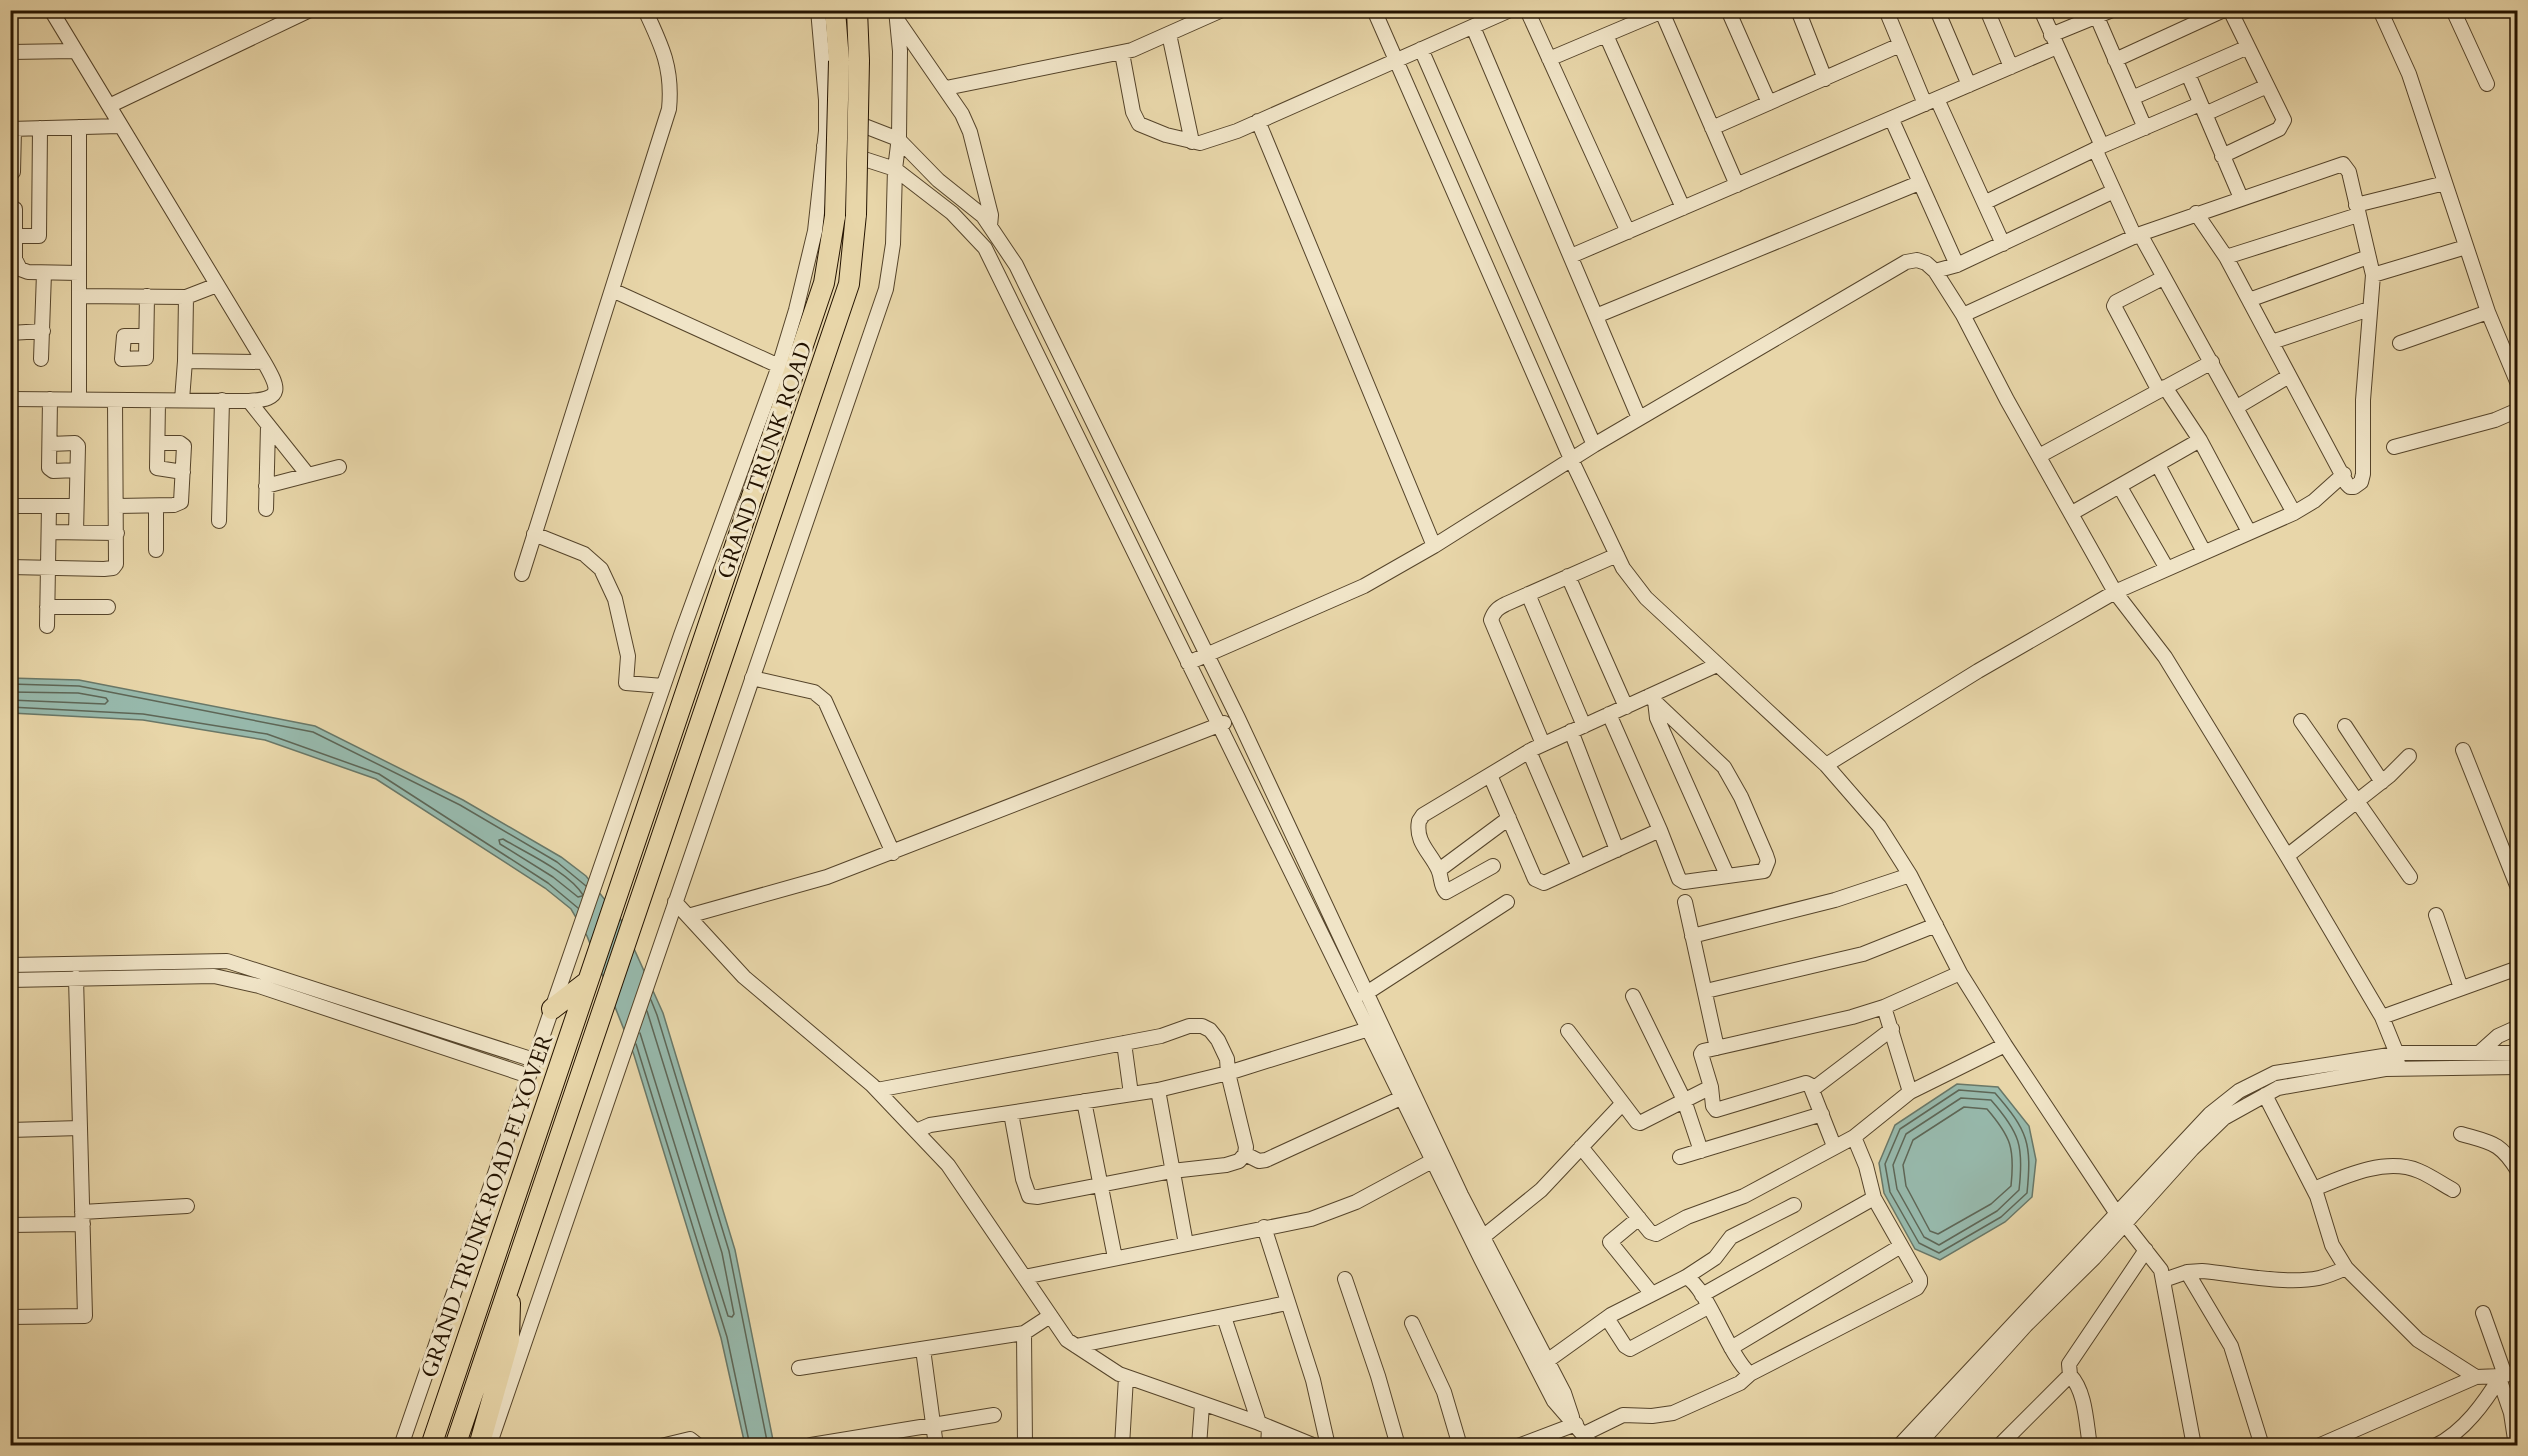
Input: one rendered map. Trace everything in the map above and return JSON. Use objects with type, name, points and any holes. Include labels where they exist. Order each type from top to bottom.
[{"type":"highway","name":"GRAND TRUNK ROAD","points":[[587,982],[824,283],[835,216],[839,60],[835,10]]},
{"type":"highway","name":"GRAND TRUNK ROAD","points":[[511,1282],[849,284],[856,214],[859,61],[857,10]]},
{"type":"highway","points":[[552,1009],[587,982]]},
{"type":"highway","name":"GRAND TRUNK ROAD FLYOVER","points":[[430,1446],[587,982]]},
{"type":"highway","points":[[459,1436],[511,1282]]},
{"type":"highway","points":[[479,1446],[509,1340],[511,1282]]},
{"type":"street","points":[[10,399],[249,401],[267,399],[275,394],[275,380],[51,10]]},
{"type":"street","points":[[109,106],[310,10]]},
{"type":"street","points":[[522,574],[669,109],[671,88],[669,67],[661,43],[645,10]]},
{"type":"street","points":[[401,1446],[663,686],[779,366],[808,269],[815,231],[826,111],[818,10]]},
{"type":"street","points":[[946,88],[1122,53],[1222,10]]},
{"type":"street","points":[[1374,10],[1571,459],[1623,568],[1646,598],[1826,765],[1879,826],[1910,875],[1960,973],[2005,1045],[2121,1219],[2155,1260],[2164,1280],[2194,1446]]},
{"type":"street","points":[[1122,53],[1133,112],[1139,124],[1200,143],[1219,138],[1510,10]]},
{"type":"street","points":[[1527,10],[1628,232]]},
{"type":"street","points":[[1728,10],[1769,103]]},
{"type":"street","points":[[1798,10],[1825,79]]},
{"type":"street","points":[[1886,10],[1900,45],[1986,202],[2003,244]]},
{"type":"street","points":[[1938,10],[1968,85]]},
{"type":"street","points":[[1987,10],[2011,67]]},
{"type":"street","points":[[2041,10],[2099,148],[2114,191],[2212,362],[2294,513]]},
{"type":"street","points":[[1571,256],[2011,67],[2096,14],[2112,10]]},
{"type":"street","points":[[2115,60],[2224,10]]},
{"type":"street","points":[[2222,156],[2283,125],[2283,117],[2230,10]]},
{"type":"street","points":[[2453,10],[2487,84]]},
{"type":"street","points":[[1549,59],[1663,11],[1737,185]]},
{"type":"street","points":[[2382,11],[2409,74],[2488,312],[2517,384]]},
{"type":"street","points":[[2096,14],[2145,128]]},
{"type":"street","points":[[896,15],[946,88],[970,132],[991,214],[990,224],[982,245]]},
{"type":"street","points":[[489,1446],[886,289],[893,244],[898,139],[900,51],[896,15]]},
{"type":"street","points":[[1473,27],[1639,418]]},
{"type":"street","points":[[1169,34],[1192,142]]},
{"type":"street","points":[[1606,35],[1683,208]]},
{"type":"street","points":[[1712,128],[1900,45]]},
{"type":"street","points":[[2132,98],[2248,47]]},
{"type":"street","points":[[1421,49],[1594,445]]},
{"type":"street","points":[[10,51],[75,51]]},
{"type":"street","points":[[2188,74],[2241,198]]},
{"type":"street","points":[[1986,202],[2145,128],[2267,86]]},
{"type":"street","points":[[826,111],[898,139],[938,180],[990,224],[1016,265],[1238,718],[1365,994],[1374,1027],[1401,1098],[1432,1161],[1547,1361],[1578,1426]]},
{"type":"street","points":[[1892,120],[1957,265]]},
{"type":"street","points":[[1258,121],[1434,546]]},
{"type":"street","points":[[40,172],[12,172],[12,129],[120,126]]},
{"type":"street","points":[[79,399],[80,127]]},
{"type":"street","points":[[14,236],[39,236],[40,128]]},
{"type":"street","points":[[824,146],[895,169],[952,213],[982,245],[1218,725],[1374,1027],[1479,1241],[1554,1401],[1593,1446]]},
{"type":"street","points":[[1963,315],[2138,235],[2196,213],[2341,163],[2349,172],[2373,275],[2363,400],[2363,474],[2361,482],[2354,487],[2350,487],[2226,257],[2196,213]]},
{"type":"street","points":[[1596,316],[1919,183]]},
{"type":"street","points":[[2226,257],[2357,210],[2445,183]]},
{"type":"street","points":[[1935,271],[1957,265],[2114,191]]},
{"type":"street","points":[[40,209],[13,209],[15,260],[20,269],[25,272],[79,273]]},
{"type":"street","points":[[2373,275],[2466,248]]},
{"type":"street","points":[[2249,300],[2368,257]]},
{"type":"street","points":[[1188,663],[1364,586],[1434,546],[1639,418],[1906,262],[1917,260],[1926,263],[1935,271],[1963,315],[2115,591],[2165,657],[2382,1017],[2397,1054],[2398,1069]]},
{"type":"street","points":[[41,359],[44,273]]},
{"type":"street","points":[[2163,278],[2116,302],[2114,306],[2162,389],[2200,440],[2249,532]]},
{"type":"street","points":[[79,296],[186,297],[217,285]]},
{"type":"street","points":[[612,290],[779,366]]},
{"type":"street","points":[[146,336],[147,296]]},
{"type":"street","points":[[182,400],[186,297]]},
{"type":"street","points":[[2272,342],[2369,309]]},
{"type":"street","points":[[2400,343],[2488,312]]},
{"type":"street","points":[[10,333],[43,331]]},
{"type":"street","points":[[185,362],[264,362]]},
{"type":"street","points":[[2039,456],[2212,362]]},
{"type":"street","points":[[2237,408],[2289,376]]},
{"type":"street","points":[[51,399],[51,470],[77,470]]},
{"type":"street","points":[[10,567],[112,568],[117,560],[115,400]]},
{"type":"street","points":[[219,521],[222,400]]},
{"type":"street","points":[[158,401],[157,469],[183,472]]},
{"type":"street","points":[[249,401],[308,475]]},
{"type":"street","points":[[1068,417],[1088,410]]},
{"type":"street","points":[[2394,447],[2495,420],[2517,410]]},
{"type":"street","points":[[266,509],[268,426]]},
{"type":"street","points":[[2072,513],[2200,440]]},
{"type":"street","points":[[117,506],[180,504],[183,445],[158,443]]},
{"type":"street","points":[[50,444],[77,444],[76,532]]},
{"type":"street","points":[[2158,465],[2204,552]]},
{"type":"street","points":[[266,486],[339,467]]},
{"type":"street","points":[[1826,765],[2115,591],[2294,513],[2314,501],[2344,474]]},
{"type":"street","points":[[2120,487],[2166,567]]},
{"type":"street","points":[[10,506],[76,506]]},
{"type":"street","points":[[47,626],[49,506]]},
{"type":"street","points":[[156,506],[156,550]]},
{"type":"street","points":[[49,532],[117,533]]},
{"type":"street","points":[[534,534],[584,554],[601,569],[615,599],[628,656],[626,683],[663,686]]},
{"type":"street","points":[[1543,744],[1491,620],[1496,610],[1617,555]]},
{"type":"street","points":[[1569,576],[1626,707]]},
{"type":"street","points":[[1528,594],[1578,728],[1617,850]]},
{"type":"street","points":[[47,607],[108,607]]},
{"type":"street","points":[[1493,866],[1446,892],[1442,889],[1438,870],[1421,842],[1419,821],[1423,816],[1529,751],[1609,714],[1652,699],[1718,665]]},
{"type":"street","points":[[752,678],[814,692],[825,701],[893,853]]},
{"type":"street","points":[[1609,714],[1679,879],[1684,882],[1764,871],[1768,861],[1766,855],[1741,797],[1724,767],[1652,699]]},
{"type":"street","points":[[1652,699],[1658,718],[1727,875]]},
{"type":"street","points":[[688,916],[827,877],[1238,718]]},
{"type":"street","points":[[2301,721],[2410,877]]},
{"type":"street","points":[[2345,726],[2382,782]]},
{"type":"street","points":[[2463,750],[2517,888]]},
{"type":"street","points":[[1529,751],[1579,867]]},
{"type":"street","points":[[2287,856],[2382,782],[2409,756]]},
{"type":"street","points":[[1490,775],[1535,879],[1539,882],[1544,883],[1660,830]]},
{"type":"street","points":[[1438,870],[1509,818]]},
{"type":"street","points":[[1692,936],[1835,900],[1910,875]]},
{"type":"street","points":[[675,902],[744,977],[877,1090],[948,1166],[1067,1340],[1126,1377],[1315,1446]]},
{"type":"street","points":[[1365,994],[1507,902]]},
{"type":"street","points":[[1685,902],[1717,1048]]},
{"type":"street","points":[[2436,915],[2461,988]]},
{"type":"street","points":[[1706,991],[1863,954],[1936,925]]},
{"type":"street","points":[[10,965],[227,962],[534,1060]]},
{"type":"street","points":[[2382,1017],[2517,968]]},
{"type":"street","points":[[1834,1146],[1813,1089],[1806,1083],[1717,1110],[1713,1106],[1711,1087],[1700,1057],[1703,1051],[1852,1017],[1884,1007],[1960,973]]},
{"type":"street","points":[[10,980],[214,976],[259,986],[529,1076]]},
{"type":"street","points":[[10,1317],[85,1316],[76,978]]},
{"type":"street","points":[[1633,996],[1684,1100],[1701,1151]]},
{"type":"street","points":[[1884,1007],[1910,1092]]},
{"type":"street","points":[[877,1090],[1161,1036],[1189,1026],[1202,1026],[1210,1030],[1218,1040],[1227,1059],[1228,1073],[1246,1147],[1245,1155],[1239,1161],[1226,1165],[1172,1172],[1038,1197],[1029,1196],[1023,1179],[1011,1113]]},
{"type":"street","points":[[916,1131],[930,1125],[1158,1090],[1228,1073],[1374,1027]]},
{"type":"street","points":[[2479,1053],[2498,1036],[2517,1027]]},
{"type":"street","points":[[1813,1089],[1892,1029]]},
{"type":"street","points":[[1568,1031],[1622,1104],[1634,1119],[1640,1122],[1711,1087]]},
{"type":"street","points":[[1124,1043],[1131,1094]]},
{"type":"street","points":[[1581,1147],[1650,1232],[1656,1234],[1687,1217],[1744,1196],[1854,1137],[1910,1092],[2005,1045]]},
{"type":"street","points":[[1917,1446],[2121,1219],[2210,1114],[2239,1091],[2275,1073],[2397,1054],[2517,1053]]},
{"type":"street","points":[[1899,1446],[2121,1219],[2224,1118],[2278,1088],[2385,1069],[2517,1067]]},
{"type":"street","points":[[1158,1090],[1186,1244]]},
{"type":"street","points":[[2265,1095],[2314,1189],[2332,1245],[2346,1268],[2418,1340],[2476,1377]]},
{"type":"street","points":[[1245,1155],[1259,1161],[1266,1160],[1401,1098]]},
{"type":"street","points":[[1084,1101],[1115,1258]]},
{"type":"street","points":[[1479,1241],[1541,1190],[1622,1104]]},
{"type":"street","points":[[1680,1158],[1822,1114]]},
{"type":"street","points":[[10,1130],[80,1128]]},
{"type":"street","points":[[2461,1134],[2498,1146],[2505,1152],[2517,1171]]},
{"type":"street","points":[[1518,1446],[1578,1426],[1623,1415],[1652,1416],[1673,1413],[1740,1383],[1750,1374],[1917,1288],[1920,1279],[1874,1198],[1866,1166],[1854,1137]]},
{"type":"street","points":[[1024,1277],[1329,1214],[1432,1161]]},
{"type":"street","points":[[2314,1189],[2362,1170],[2382,1167],[2419,1171],[2452,1190]]},
{"type":"street","points":[[1607,1318],[1624,1346],[1630,1349],[1874,1198]]},
{"type":"street","points":[[1547,1361],[1607,1318],[1686,1277],[1715,1258],[1731,1237],[1794,1205]]},
{"type":"street","points":[[10,1225],[187,1206]]},
{"type":"street","points":[[1639,1218],[1610,1242],[1652,1294]]},
{"type":"street","points":[[1264,1227],[1313,1380],[1328,1446]]},
{"type":"street","points":[[1731,1347],[1901,1246]]},
{"type":"street","points":[[2090,1446],[2081,1395],[2075,1380],[2070,1375],[2069,1364],[2146,1250]]},
{"type":"street","points":[[2164,1280],[2187,1272],[2249,1275],[2290,1281],[2322,1278],[2346,1268]]},
{"type":"street","points":[[2187,1272],[2230,1346],[2262,1446]]},
{"type":"street","points":[[1686,1277],[1690,1278],[1731,1347],[1750,1374]]},
{"type":"street","points":[[1345,1279],[1378,1376],[1398,1446]]},
{"type":"street","points":[[1076,1346],[1287,1303]]},
{"type":"street","points":[[2483,1313],[2506,1375],[2516,1446]]},
{"type":"street","points":[[799,1368],[1024,1333],[1050,1316]]},
{"type":"street","points":[[1224,1317],[1264,1426],[1268,1446]]},
{"type":"street","points":[[1412,1323],[1444,1392],[1460,1446]]},
{"type":"street","points":[[1024,1333],[1024,1446]]},
{"type":"street","points":[[922,1349],[936,1446]]},
{"type":"street","points":[[1999,1446],[2070,1375]]},
{"type":"street","points":[[2318,1446],[2476,1377],[2506,1375]]},
{"type":"street","points":[[2435,1446],[2472,1416],[2506,1375]]},
{"type":"street","points":[[1122,1446],[1126,1377]]},
{"type":"street","points":[[1199,1446],[1202,1405]]},
{"type":"street","points":[[811,1444],[994,1415]]},
{"type":"street","points":[[661,1446],[690,1439],[699,1446]]},
{"type":"water","points":[[10,678],[79,680],[315,726],[463,800],[561,857],[586,876],[621,920],[663,1013],[735,1250],[774,1445],[745,1445],[721,1338],[634,1055],[587,936],[571,909],[545,888],[376,779],[265,740],[143,720],[11,713]]},
{"type":"water","points":[[1957,1084],[1998,1087],[2029,1126],[2036,1160],[2032,1197],[2005,1222],[1940,1260],[1915,1249],[1884,1193],[1879,1163],[1895,1125]]}]
